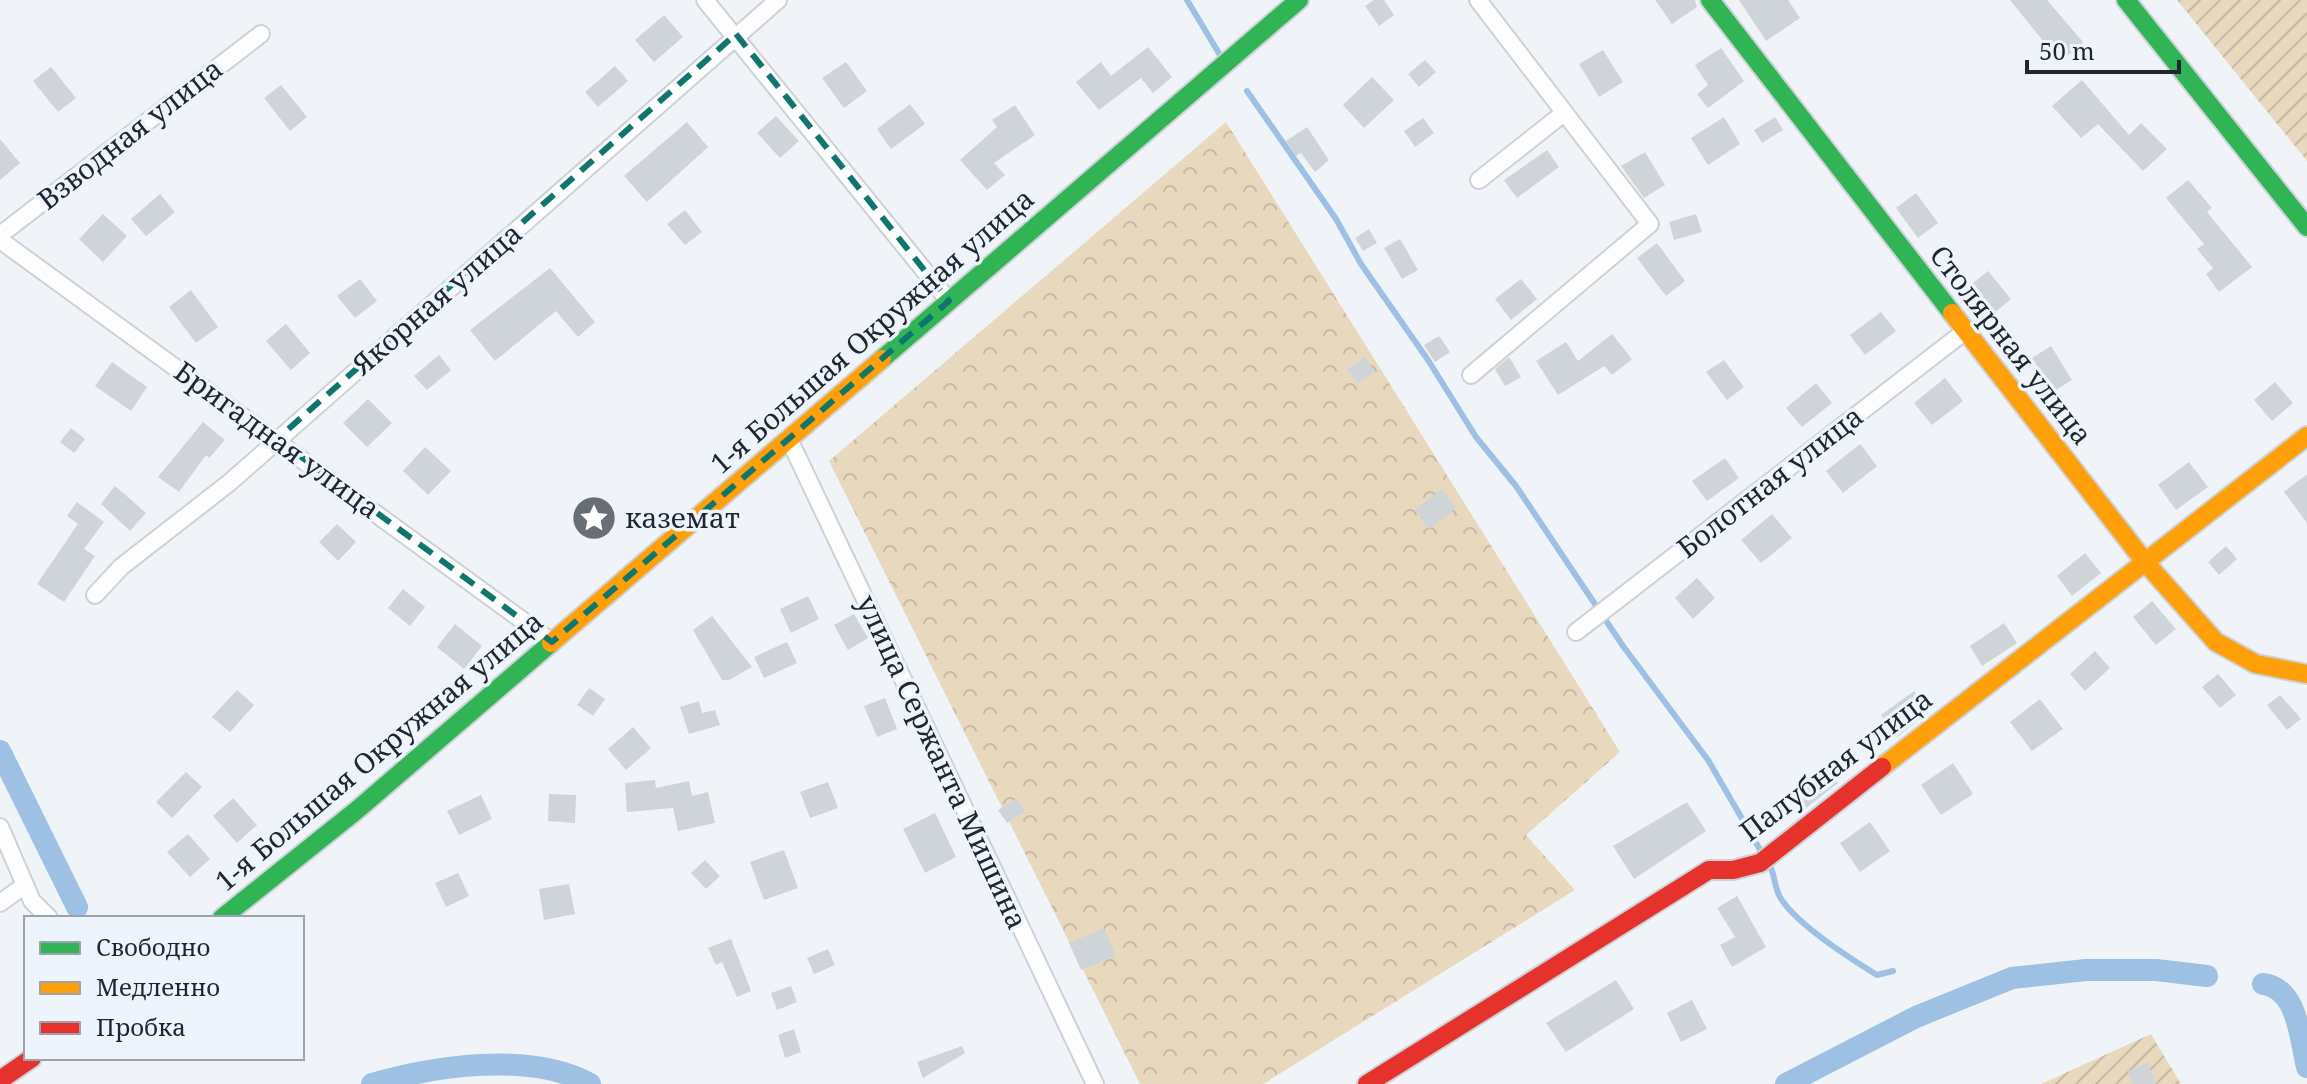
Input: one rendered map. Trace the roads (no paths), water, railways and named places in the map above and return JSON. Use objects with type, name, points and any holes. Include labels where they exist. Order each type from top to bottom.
[{"type":"street","points":[[705,0],[736,34],[949,301]]},
{"type":"street","name":"Якорная улица","points":[[95,595],[121,567],[180,523],[778,0]]},
{"type":"street","name":"1-я Большая Окружная улица","points":[[224,916],[357,810],[1299,0]]},
{"type":"street","points":[[1471,375],[1650,224],[1478,0]]},
{"type":"street","name":"Столярная улица","points":[[1710,0],[2145,562],[2216,642],[2256,664],[2307,674]]},
{"type":"street","points":[[2126,0],[2307,227]]},
{"type":"street","name":"Взводная улица","points":[[0,237],[261,34]]},
{"type":"street","points":[[1479,180],[1564,113]]},
{"type":"street","name":"Бригадная улица","points":[[0,237],[552,642]]},
{"type":"street","name":"Болотная улица","points":[[1576,632],[1964,332]]},
{"type":"street","name":"Палубная улица","points":[[1367,1084],[1709,870],[1733,870],[1760,863],[2307,436]]},
{"type":"street","name":"улица Сержанта Мишина","points":[[789,439],[1095,1084]]},
{"type":"street","points":[[0,827],[32,901],[47,916]]},
{"type":"street","points":[[0,903],[25,885]]},
{"type":"street","points":[[0,1080],[29,1060]]},
{"type":"waterway","points":[[1187,0],[1220,55]]},
{"type":"waterway","points":[[1247,91],[1336,219],[1361,264],[1428,360],[1476,437],[1516,486],[1623,646],[1708,760],[1762,853]]},
{"type":"waterway","points":[[0,751],[77,907]]},
{"type":"waterway","points":[[1768,862],[1780,897],[1798,918],[1824,940],[1877,975],[1893,971]]},
{"type":"waterway","points":[[1786,1084],[1916,1017],[2012,978],[2086,970],[2156,970],[2207,976]]},
{"type":"waterway","points":[[2263,984],[2284,995],[2296,1016],[2307,1067]]},
{"type":"waterway","points":[[372,1084],[452,1067],[482,1065],[539,1068],[590,1084]]},
{"type":"place","name":"каземат","points":[[594,518]]}]
